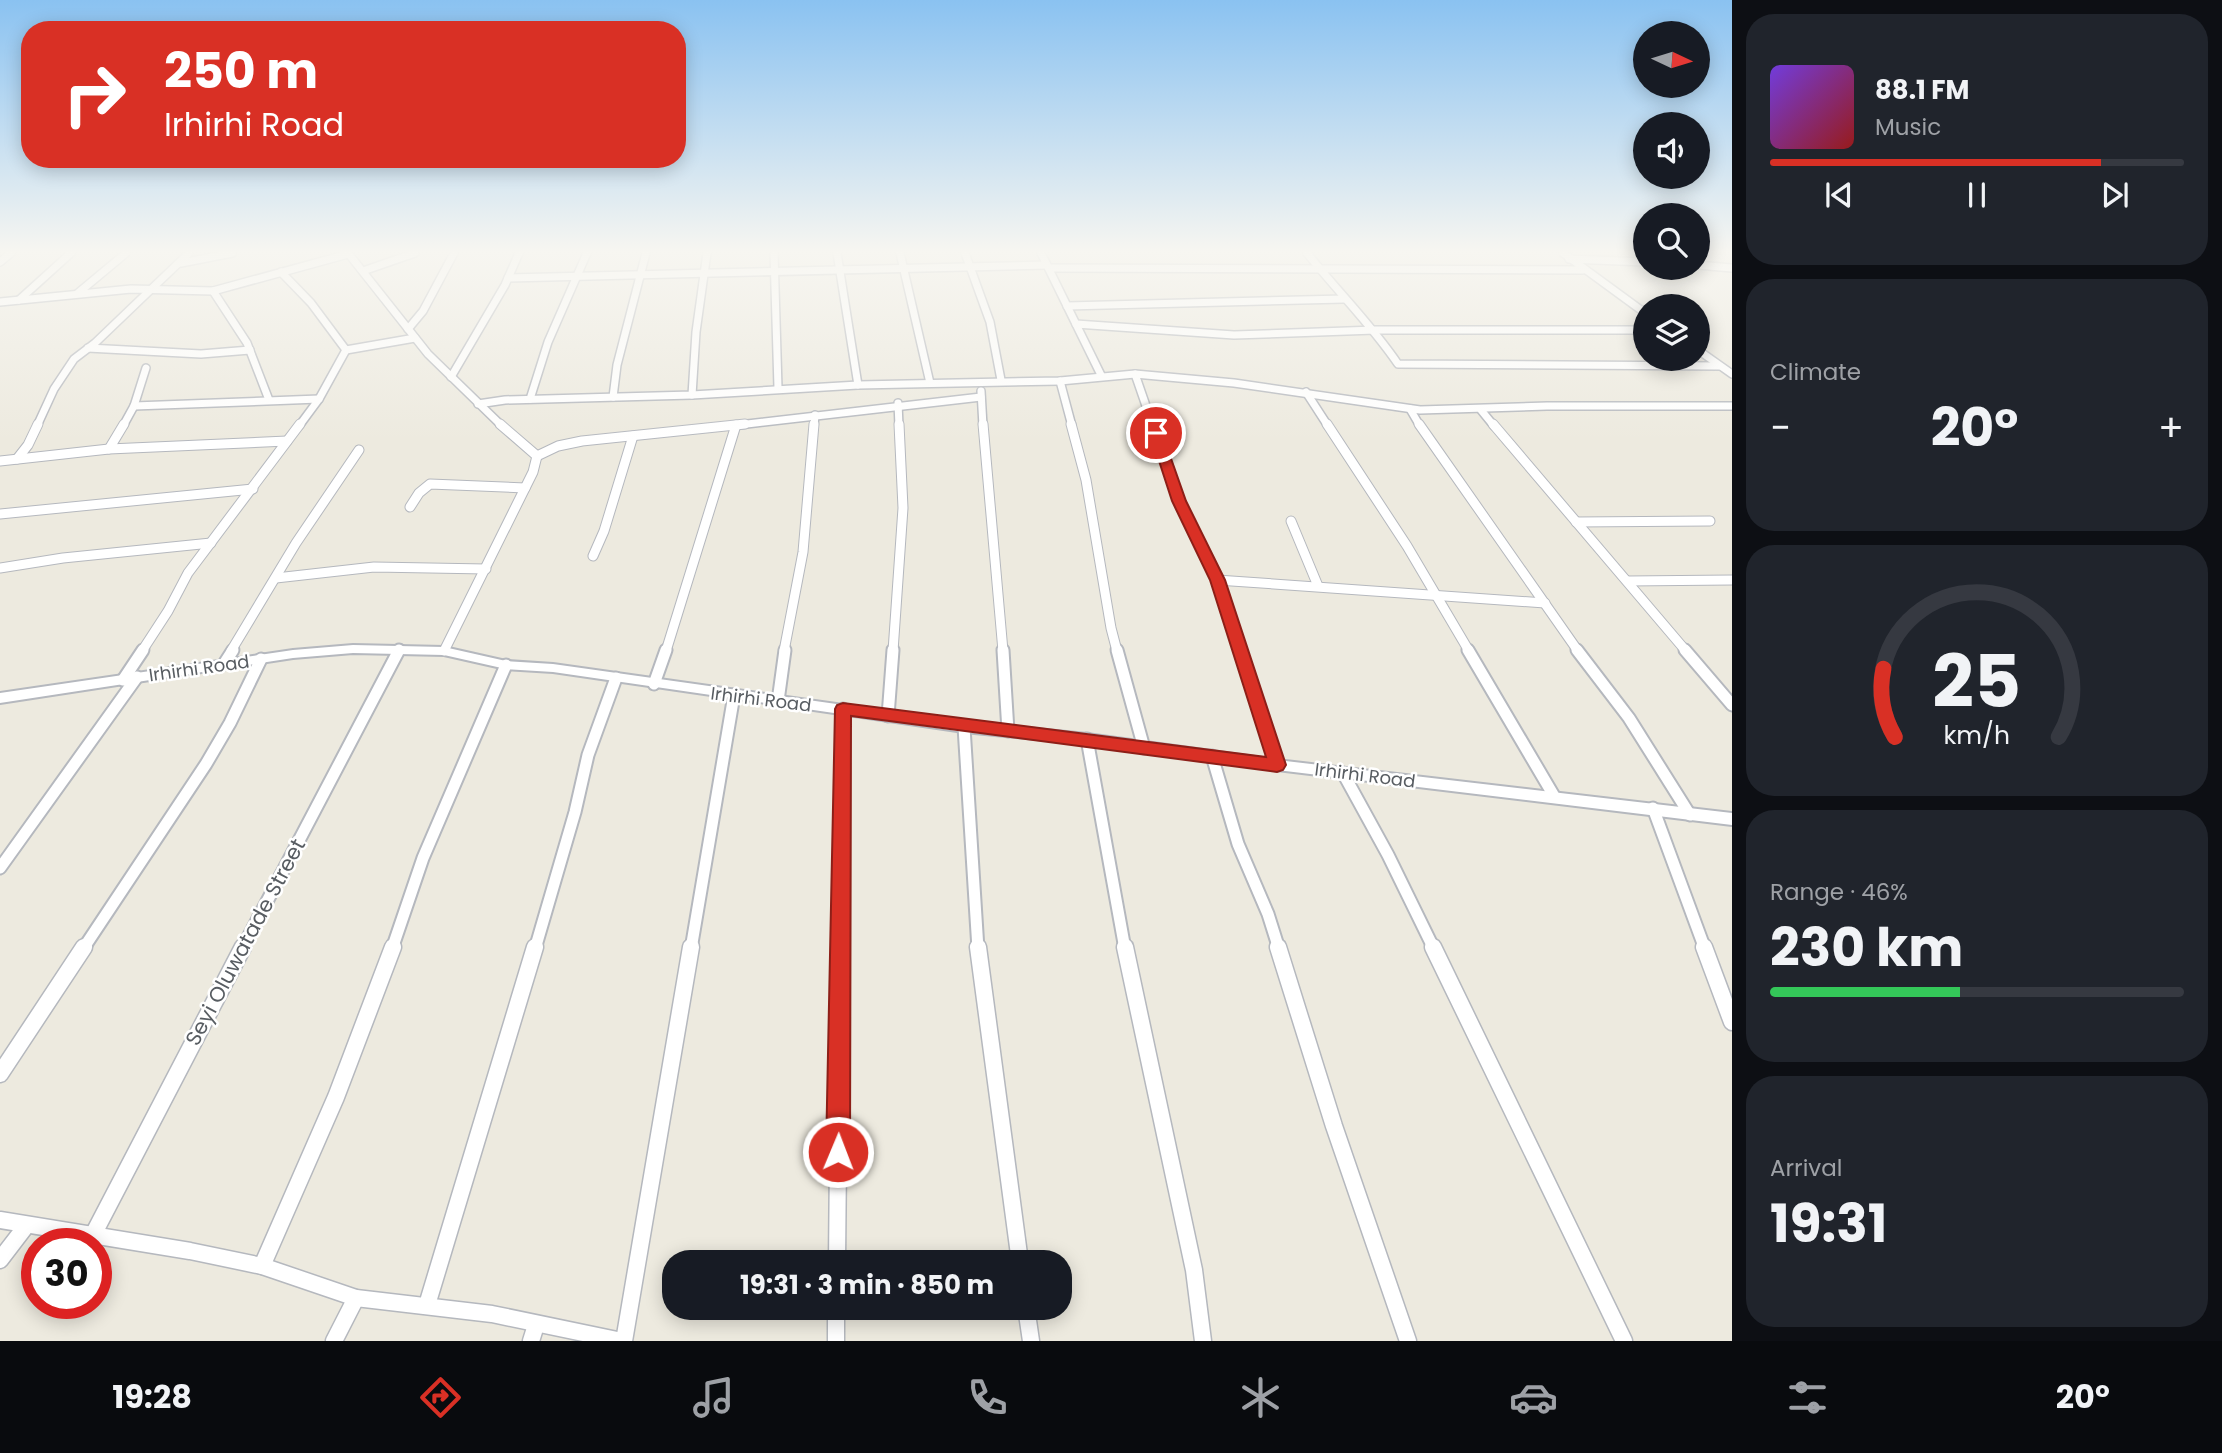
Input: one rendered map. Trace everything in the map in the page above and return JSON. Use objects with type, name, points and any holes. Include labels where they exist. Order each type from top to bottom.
[{"type":"street","points":[[17,458],[28,445],[54,389],[70,363],[123,316]]},
{"type":"street","points":[[230,316],[250,350],[269,400]]},
{"type":"street","points":[[320,316],[346,350]]},
{"type":"street","points":[[398,316],[451,377],[537,456]]},
{"type":"street","points":[[408,329],[419,316]]},
{"type":"street","points":[[451,377],[486,316]]},
{"type":"street","points":[[530,399],[548,341],[560,316]]},
{"type":"street","points":[[613,397],[617,365],[631,316]]},
{"type":"street","points":[[692,395],[700,316]]},
{"type":"street","points":[[776,316],[778,388]]},
{"type":"street","points":[[846,316],[858,385]]},
{"type":"street","points":[[914,316],[930,383]]},
{"type":"street","points":[[988,316],[1001,380]]},
{"type":"street","points":[[1072,316],[1101,375]]},
{"type":"street","points":[[1360,316],[1375,330],[1395,363],[1400,365],[1719,366]]},
{"type":"street","points":[[1076,324],[1234,335],[1375,330],[1633,330]]},
{"type":"street","points":[[346,350],[415,338]]},
{"type":"street","points":[[88,348],[201,354],[250,350]]},
{"type":"street","points":[[0,868],[130,678],[188,573],[319,399],[346,350]]},
{"type":"street","points":[[1710,359],[1732,374]]},
{"type":"street","points":[[109,449],[134,406],[146,368]]},
{"type":"street","points":[[478,404],[530,399],[692,395],[778,388],[1001,380],[1060,381],[1101,375],[1135,374],[1306,392],[1410,409],[1482,410],[1547,405],[1732,407]]},
{"type":"street","points":[[1135,374],[1179,501],[1217,580],[1277,765]]},
{"type":"street","points":[[981,381],[989,514],[1004,648],[1007,731]]},
{"type":"street","points":[[1060,381],[1086,481],[1111,628],[1144,748]]},
{"type":"street","points":[[1306,392],[1436,595],[1554,796]]},
{"type":"street","points":[[537,456],[566,443],[898,404],[981,397]]},
{"type":"street","points":[[134,406],[319,399]]},
{"type":"street","points":[[888,716],[903,508],[898,404]]},
{"type":"street","points":[[1410,409],[1432,446],[1470,495],[1586,663],[1629,718],[1690,815]]},
{"type":"street","points":[[1482,410],[1732,705]]},
{"type":"street","points":[[778,701],[789,616],[803,552],[815,415]]},
{"type":"street","points":[[654,684],[678,618],[736,425]]},
{"type":"street","points":[[593,556],[604,531],[633,436]]},
{"type":"street","points":[[0,461],[109,449],[287,441]]},
{"type":"street","points":[[224,664],[296,543],[359,450]]},
{"type":"street","points":[[444,651],[536,465],[537,456]]},
{"type":"street","points":[[410,507],[419,493],[430,484],[525,488]]},
{"type":"street","points":[[0,514],[253,489]]},
{"type":"street","points":[[1290,521],[1318,586]]},
{"type":"street","points":[[1576,522],[1710,521]]},
{"type":"street","points":[[0,568],[63,558],[211,543]]},
{"type":"street","points":[[276,578],[374,567],[486,569]]},
{"type":"street","points":[[1217,580],[1545,603]]},
{"type":"street","points":[[1628,581],[1732,580]]},
{"type":"street","name":"Irhirhi Road","points":[[0,698],[224,664],[353,649],[444,651],[506,665],[964,727],[1087,739],[1277,765],[1732,819]]},
{"type":"street","name":"Seyi Oluwatade Street","points":[[97,1228],[399,650]]},
{"type":"street","points":[[0,1074],[206,764],[230,723],[261,659]]},
{"type":"street","points":[[262,1266],[382,982],[423,858],[506,665]]},
{"type":"street","points":[[427,1306],[575,812],[588,755],[616,678]]},
{"type":"street","points":[[112,1238],[262,1266],[356,1298],[492,1314],[533,1333],[623,1341],[734,695]]},
{"type":"street","points":[[837,1250],[843,709]]},
{"type":"street","points":[[964,727],[979,960],[1018,1250]]},
{"type":"street","points":[[1087,739],[1118,917],[1194,1270],[1203,1341]]},
{"type":"street","points":[[1212,756],[1238,844],[1268,914],[1339,1139],[1408,1341]]},
{"type":"street","points":[[1343,773],[1388,855],[1624,1341]]},
{"type":"street","points":[[1653,808],[1732,1023]]},
{"type":"street","points":[[0,1220],[41,1228]]},
{"type":"street","points":[[0,1260],[26,1226]]},
{"type":"street","points":[[334,1341],[356,1298]]},
{"type":"street","points":[[836,1320],[836,1341]]},
{"type":"street","points":[[1029,1320],[1031,1341]]},
{"type":"route","points":[[838,1152],[843,709],[964,727],[1087,739],[1277,765],[1217,580],[1179,501],[1156,433]]}]
